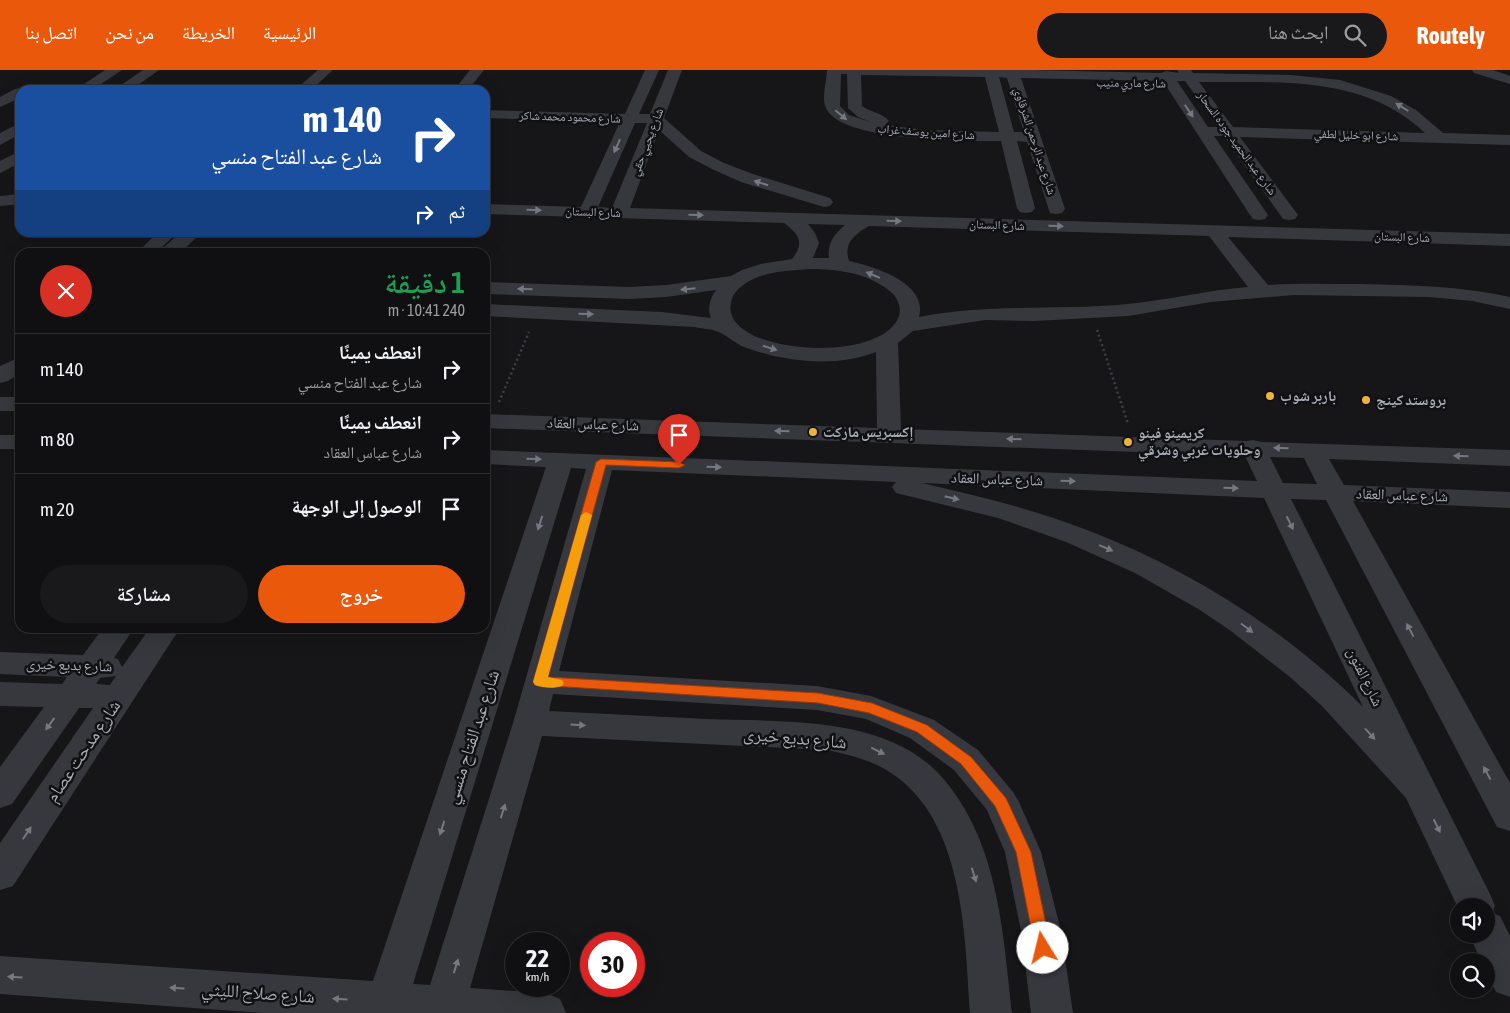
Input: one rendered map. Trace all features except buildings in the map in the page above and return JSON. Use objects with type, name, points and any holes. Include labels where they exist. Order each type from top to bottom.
[{"type":"street","points":[[90,85],[115,70]]},
{"type":"street","points":[[129,85],[152,70]]},
{"type":"street","points":[[465,85],[477,70]]},
{"type":"street","name":"شارع يحيي حقي","points":[[591,204],[652,70]]},
{"type":"street","name":"شارع يحيي حقي","points":[[622,205],[675,70]]},
{"type":"street","points":[[1479,70],[1510,80]]},
{"type":"street","name":"شارع ماري منيب","points":[[834,72],[992,77],[1298,79],[1356,88],[1374,94],[1400,106],[1440,138]]},
{"type":"street","name":"شارع امين يوسف غراب","points":[[834,72],[833,108],[838,114],[860,126],[896,132],[1032,132]]},
{"type":"street","points":[[311,85],[333,73]]},
{"type":"street","points":[[325,85],[333,73]]},
{"type":"street","name":"شارع امين يوسف غراب","points":[[854,73],[855,108],[863,114],[876,119],[912,124],[1006,132]]},
{"type":"street","name":"شارع عبد الرحمن الشرقاوي","points":[[992,77],[1026,208]]},
{"type":"street","name":"شارع عبد الرحمن الشرقاوي","points":[[1014,77],[1056,209]]},
{"type":"street","name":"شارع عبد الحميد جوده السحار","points":[[1167,77],[1259,214]]},
{"type":"street","name":"شارع ماري منيب","points":[[1189,77],[1323,88],[1371,102],[1387,114]]},
{"type":"street","name":"شارع عبد الحميد جوده السحار","points":[[1189,77],[1289,215]]},
{"type":"street","points":[[0,103],[15,95]]},
{"type":"street","name":"شارع محمود محمد شاكر","points":[[490,114],[654,123]]},
{"type":"street","name":"شارع محمود محمد شاكر","points":[[490,122],[628,122]]},
{"type":"street","points":[[654,123],[695,154],[718,166],[746,178],[824,202]]},
{"type":"street","points":[[1400,126],[1413,137]]},
{"type":"street","points":[[0,140],[15,131]]},
{"type":"street","name":"شارع ابو خليل لطفي","points":[[1206,135],[1510,148]]},
{"type":"street","name":"شارع ابو خليل لطفي","points":[[1232,136],[1413,137],[1510,140]]},
{"type":"street","points":[[0,168],[15,159]]},
{"type":"street","name":"شارع البستان","points":[[490,194],[591,204],[788,218],[1510,240]]},
{"type":"street","points":[[0,201],[15,200]]},
{"type":"street","name":"شارع البستان","points":[[622,205],[844,203]]},
{"type":"street","name":"شارع البستان","points":[[490,209],[591,204]]},
{"type":"street","name":"شارع البستان","points":[[1006,208],[1076,210]]},
{"type":"street","points":[[1240,214],[1308,216]]},
{"type":"street","points":[[788,218],[800,226],[808,235],[810,244],[808,254],[799,263]]},
{"type":"street","points":[[841,265],[837,255],[837,245],[852,228],[865,221]]},
{"type":"street","points":[[1214,231],[1262,291]]},
{"type":"street","points":[[151,248],[164,237]]},
{"type":"street","points":[[175,248],[187,237]]},
{"type":"street","points":[[490,288],[629,293],[674,290],[736,281],[768,268],[799,263],[841,265],[867,272],[889,281],[905,294],[956,309],[985,314]]},
{"type":"street","points":[[727,327],[719,311],[722,295],[736,281]]},
{"type":"street","points":[[490,310],[662,318],[727,327],[749,342],[773,349],[819,355],[857,352],[887,341],[906,326],[931,321],[985,314],[1092,313],[1128,310],[1211,296],[1262,291],[1337,289],[1429,291],[1472,295],[1510,303]]},
{"type":"street","points":[[905,294],[911,310],[906,326]]},
{"type":"street","points":[[887,341],[889,435]]},
{"type":"street","points":[[0,376],[15,367]]},
{"type":"street","points":[[0,404],[15,404]]},
{"type":"street","name":"شارع عباس العقاد","points":[[490,421],[1253,447],[1510,458]]},
{"type":"street","points":[[0,442],[15,442]]},
{"type":"street","name":"شارع الفنون","points":[[1253,447],[1472,898]]},
{"type":"street","points":[[1312,450],[1510,816]]},
{"type":"street","name":"شارع عباس العقاد","points":[[490,457],[1510,500]]},
{"type":"street","name":"شارع عبد الفتاح منسي","points":[[384,1007],[560,460]]},
{"type":"street","points":[[443,1010],[529,723],[601,462]]},
{"type":"street","points":[[836,472],[977,503],[1042,523],[1108,549],[1173,581],[1237,621],[1300,669],[1362,725],[1421,791]]},
{"type":"street","points":[[0,794],[115,633]]},
{"type":"street","name":"شارع مدحت عصام","points":[[0,874],[162,633]]},
{"type":"street","name":"شارع بديع خيرى","points":[[0,663],[138,668]]},
{"type":"street","points":[[540,682],[818,698],[872,708],[922,728],[966,760],[1001,802],[1023,852],[1041,931],[1052,1013]]},
{"type":"street","name":"شارع بديع خيرى","points":[[0,694],[118,697]]},
{"type":"street","name":"شارع بديع خيرى","points":[[529,723],[827,737],[867,746],[903,764],[934,790],[958,832],[975,878],[984,930],[991,1013]]},
{"type":"street","points":[[1493,943],[1510,978]]},
{"type":"street","name":"شارع صلاح الليثي","points":[[0,976],[384,1007],[545,1013]]},
{"type":"path","points":[[490,417],[537,312]]},
{"type":"path","points":[[1092,313],[1135,443]]},
{"type":"slow traffic","points":[[558,683],[540,682],[586,515]]},
{"type":"place","name":"باربر شوب","points":[[1270,396]]},
{"type":"place","name":"بروستد كينج","points":[[1366,400]]},
{"type":"place","name":"إكسبريس ماركت","points":[[813,432]]},
{"type":"place","name":"كريمينو فينو وحلويات غربي وشرقي","points":[[1128,442]]},
{"type":"route","points":[[679,465],[601,462],[540,682],[818,698],[872,708],[922,728],[966,760],[1001,802],[1023,852],[1041,931],[1043,948]]}]
